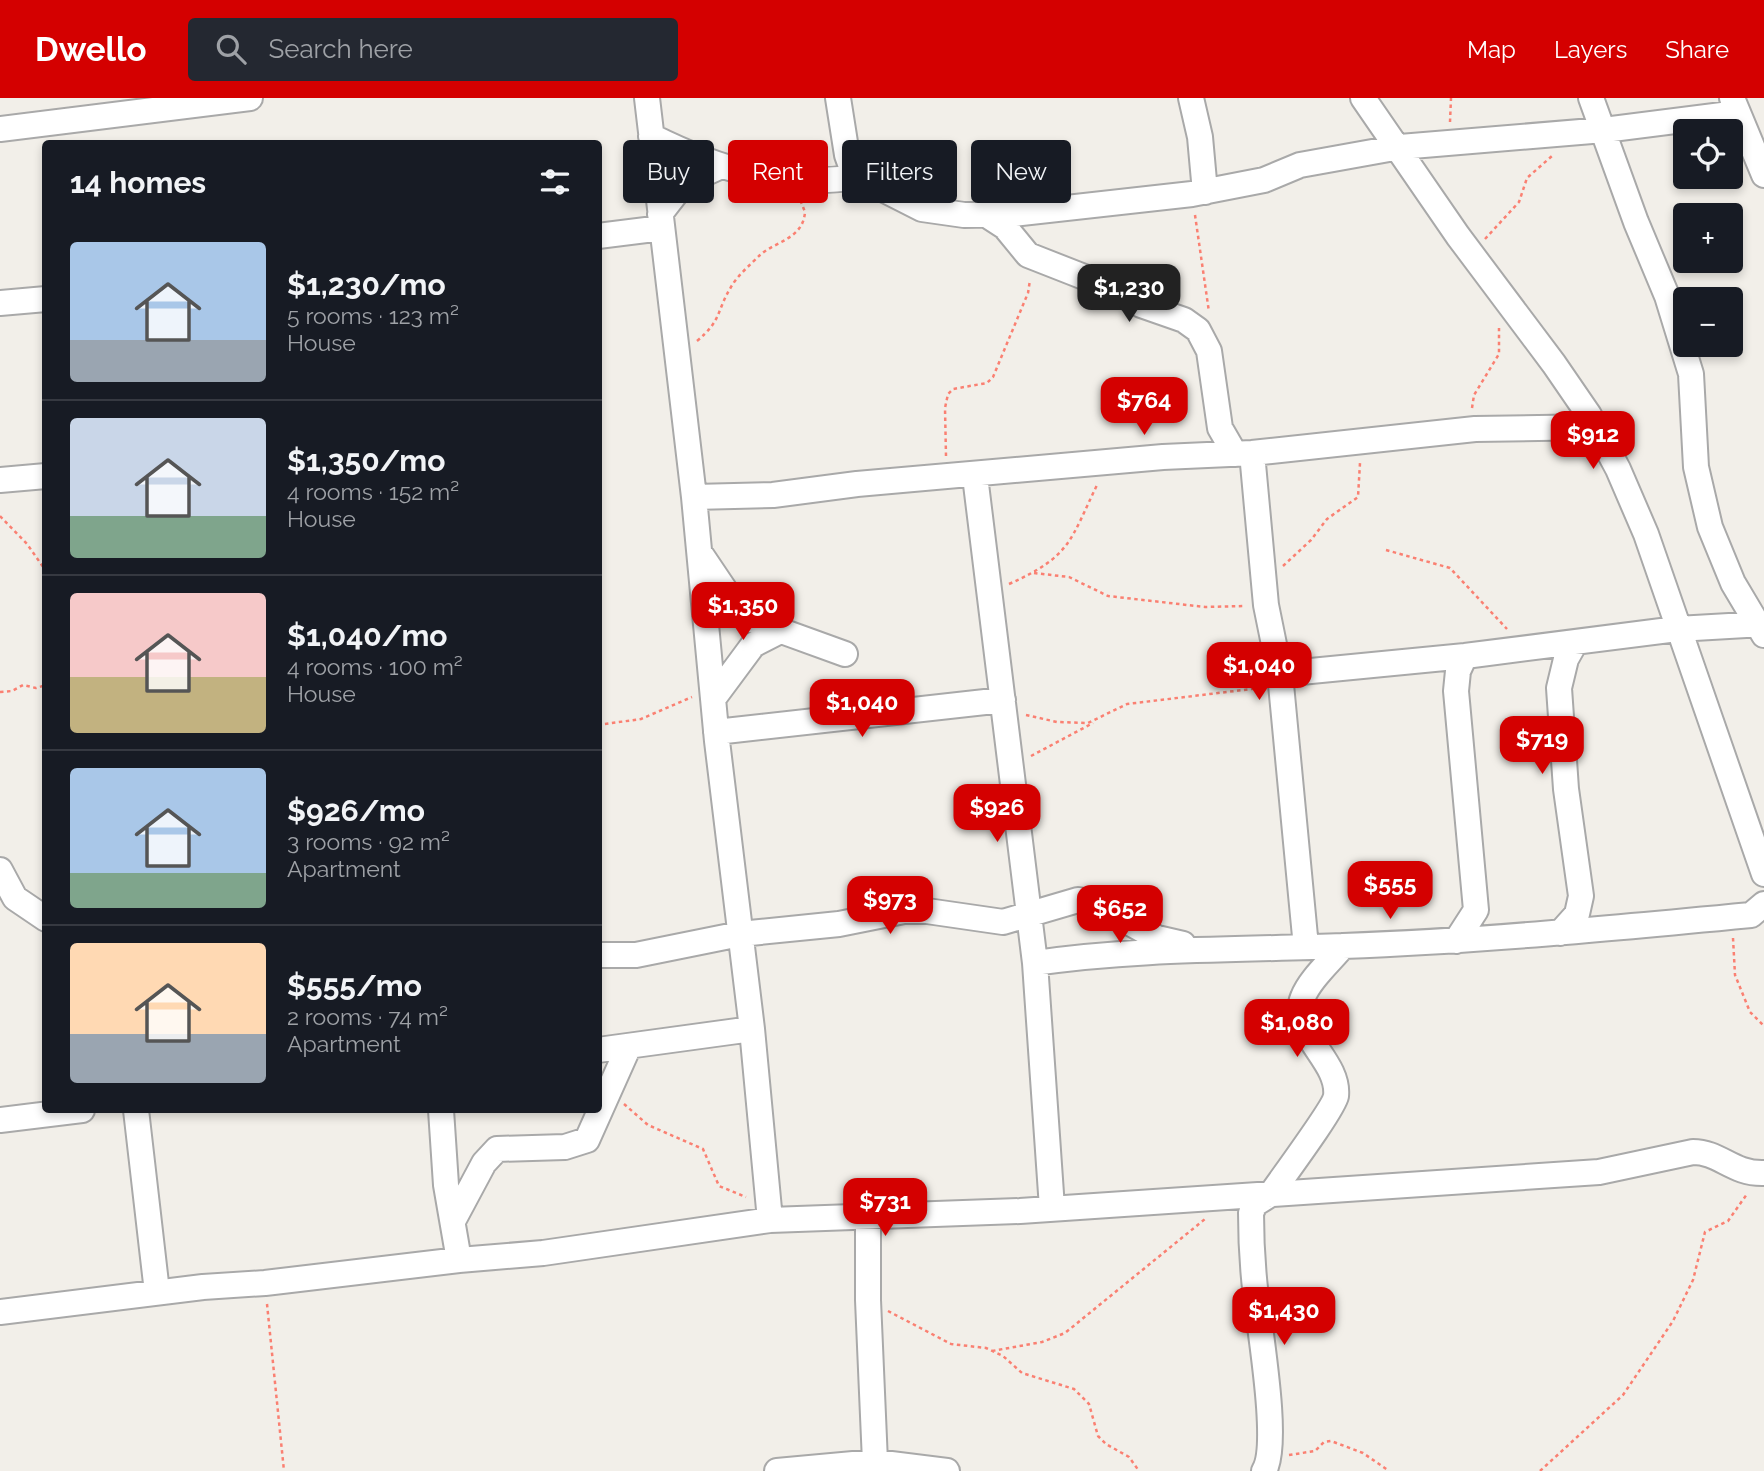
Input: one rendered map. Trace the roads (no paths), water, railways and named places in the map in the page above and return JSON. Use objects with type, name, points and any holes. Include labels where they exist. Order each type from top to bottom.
[{"type":"street","points":[[0,129],[250,98]]},
{"type":"street","points":[[647,98],[694,497],[716,732],[752,1029],[769,1213]]},
{"type":"street","points":[[838,98],[845,140]]},
{"type":"street","points":[[1191,98],[1200,137],[1198,193]]},
{"type":"street","points":[[1363,98],[1400,147],[1473,255],[1554,364],[1595,427],[1646,534],[1764,874]]},
{"type":"street","points":[[1280,679],[1677,629],[1761,628],[1710,527],[1696,467],[1692,374],[1667,296],[1636,222],[1591,98]]},
{"type":"street","points":[[910,203],[922,209],[985,214],[1198,193],[1264,180],[1300,165],[1400,147],[1604,130],[1735,105],[1758,142],[1764,175]]},
{"type":"street","points":[[651,135],[719,167],[760,176],[842,179]]},
{"type":"street","points":[[602,235],[661,221],[684,183],[719,167]]},
{"type":"street","points":[[985,214],[1004,227],[1023,249],[1044,264],[1102,284],[1150,309],[1184,320],[1198,330],[1205,340],[1214,373],[1220,428],[1243,454],[1264,580],[1280,679],[1306,947]]},
{"type":"street","points":[[0,303],[42,299]]},
{"type":"street","points":[[694,497],[773,495],[858,484],[1243,454],[1475,429],[1595,427]]},
{"type":"street","points":[[0,480],[42,476]]},
{"type":"street","points":[[975,476],[1035,963],[1052,1209]]},
{"type":"street","points":[[699,552],[741,612],[751,620],[845,654]]},
{"type":"street","points":[[712,693],[753,645],[780,631]]},
{"type":"street","points":[[1560,933],[1577,914],[1581,896],[1566,789],[1559,688],[1561,673],[1575,643]]},
{"type":"street","points":[[1456,941],[1476,909],[1456,691],[1458,671],[1465,656]]},
{"type":"street","points":[[716,732],[1004,705]]},
{"type":"street","points":[[0,870],[15,898],[42,916]]},
{"type":"street","points":[[602,955],[636,955],[740,934],[839,924],[904,911],[927,911],[994,922],[1030,916],[1062,903],[1078,900],[1093,902],[1157,938],[1211,950]]},
{"type":"street","points":[[1035,963],[1098,954],[1456,941],[1560,933],[1754,914],[1764,904]]},
{"type":"street","points":[[1267,1467],[1270,1431],[1254,1278],[1251,1213],[1255,1204],[1271,1194],[1336,1099],[1334,1076],[1306,1031],[1300,1006],[1304,995],[1343,946]]},
{"type":"street","points":[[602,1049],[752,1029]]},
{"type":"street","points":[[602,1108],[629,1046]]},
{"type":"street","points":[[0,1120],[57,1113]]},
{"type":"street","points":[[136,1113],[157,1292]]},
{"type":"street","points":[[441,1113],[446,1185],[460,1260]]},
{"type":"street","points":[[453,1221],[461,1202],[492,1152],[502,1148],[565,1147],[582,1143],[591,1134],[600,1113]]},
{"type":"street","points":[[0,1312],[157,1292],[544,1253],[769,1213],[868,1216],[1052,1209],[1228,1198],[1599,1172],[1693,1152],[1708,1154],[1747,1173],[1764,1172]]},
{"type":"street","points":[[868,1216],[868,1300],[875,1462]]},
{"type":"street","points":[[777,1471],[875,1462],[947,1471]]}]
